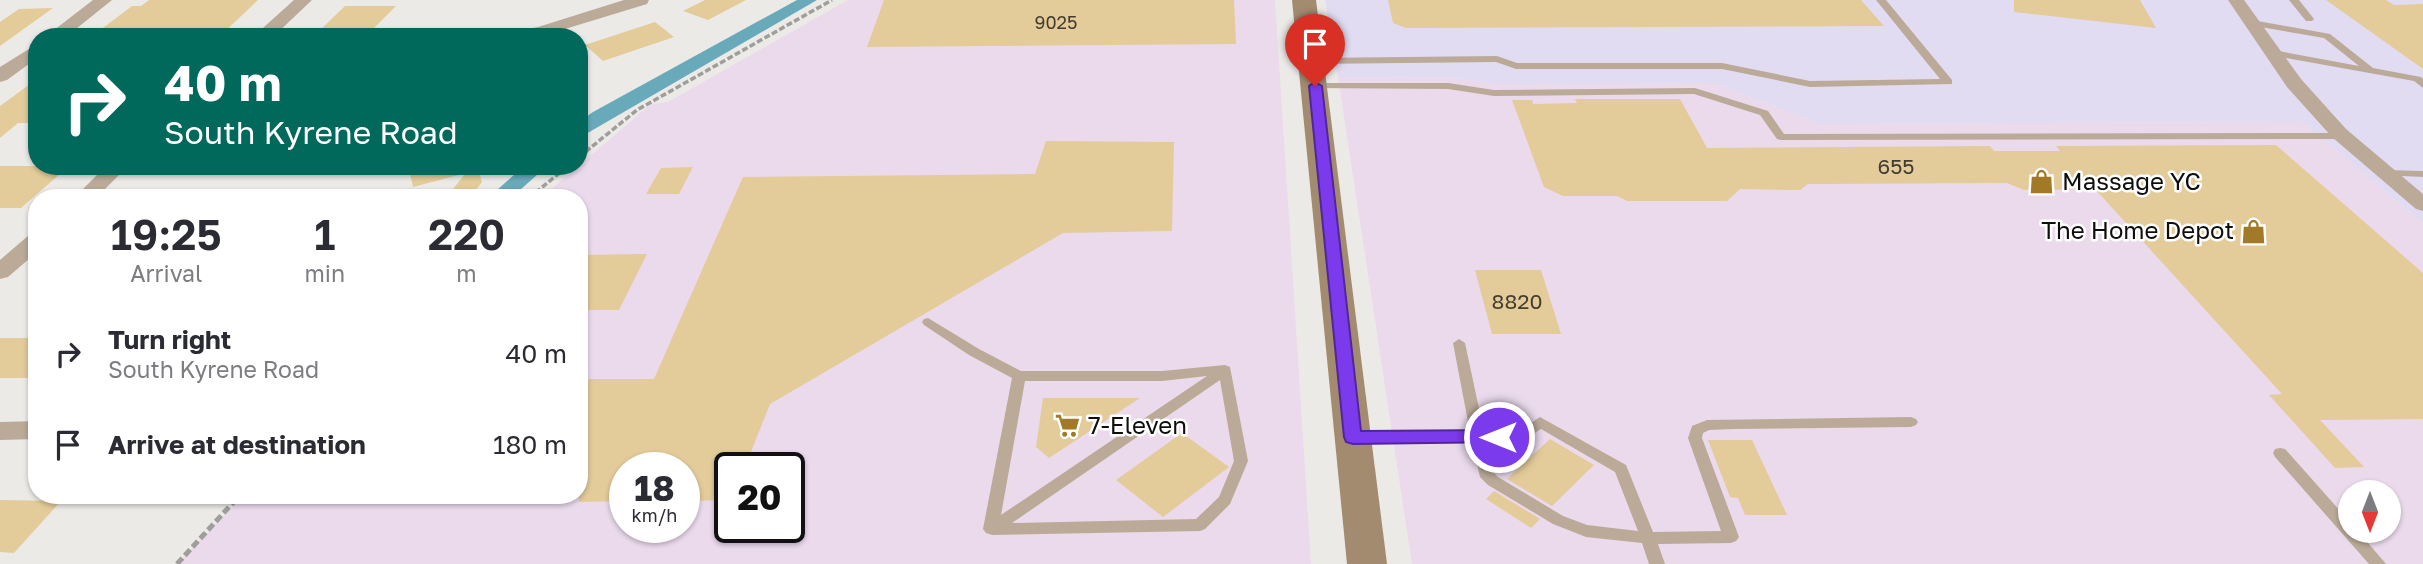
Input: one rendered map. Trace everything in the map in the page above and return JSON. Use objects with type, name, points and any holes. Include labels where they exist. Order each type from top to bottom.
[{"type":"main road","points":[[1304,0],[1367,564]]},
{"type":"street","points":[[66,28],[104,0]]},
{"type":"street","points":[[272,28],[304,0]]},
{"type":"street","points":[[552,28],[641,0]]},
{"type":"street","points":[[2236,0],[2294,83],[2342,136],[2423,205]]},
{"type":"street","points":[[0,76],[28,56]]},
{"type":"street","points":[[94,189],[108,175]]},
{"type":"street","points":[[0,272],[28,248]]},
{"type":"street","points":[[0,431],[28,430]]},
{"type":"lane","points":[[1314,73],[1497,59],[1516,66],[1722,66],[1810,84],[1948,82],[1881,0]]},
{"type":"lane","points":[[2294,0],[2309,19]]},
{"type":"lane","points":[[2252,23],[2328,36],[2371,70]]},
{"type":"lane","points":[[2273,53],[2417,79],[2423,85]]},
{"type":"lane","points":[[1314,73],[1494,93],[1695,91],[1764,113],[1781,137],[2342,136]]},
{"type":"lane","points":[[2385,173],[2423,174]]},
{"type":"lane","points":[[928,322],[974,352],[1019,376],[1161,376],[1226,370]]},
{"type":"lane","points":[[1459,343],[1485,473],[1493,481],[1558,520],[1586,531],[1648,538],[1731,537],[1695,438],[1697,430],[1707,425],[1911,422]]},
{"type":"lane","points":[[991,529],[1200,525],[1225,500],[1241,461],[1226,370]]},
{"type":"lane","points":[[991,529],[1226,370]]},
{"type":"lane","points":[[991,529],[1019,376]]},
{"type":"lane","points":[[1353,437],[1520,437],[1540,422],[1620,469],[1657,564]]},
{"type":"lane","points":[[2280,453],[2378,564]]},
{"type":"path","points":[[588,150],[637,110],[832,0]]},
{"type":"path","points":[[540,189],[557,175]]},
{"type":"path","points":[[177,564],[232,504]]},
{"type":"shaded area","points":[[848,0],[1275,0],[1311,564],[177,564],[235,504],[588,504],[588,189],[552,189],[568,175],[588,175],[588,158],[651,104],[668,102]]},
{"type":"shaded area","points":[[1325,0],[2423,0],[2423,224],[2303,122],[1820,124],[1714,83],[1510,85],[1447,78],[1338,77]]},
{"type":"shaded area","points":[[1338,77],[1447,78],[1510,85],[1714,83],[1820,124],[2303,122],[2423,224],[2423,564],[1412,564]]},
{"type":"building","points":[[149,0],[258,0],[228,28],[103,28],[132,6],[141,6]]},
{"type":"building","points":[[705,0],[746,0],[708,20],[683,11]]},
{"type":"building","points":[[884,0],[1234,0],[1236,44],[867,47]]},
{"type":"building","points":[[1388,0],[1861,0],[1884,26],[1406,28],[1393,23]]},
{"type":"building","points":[[2014,0],[2140,0],[2156,28],[2014,12]]},
{"type":"building","points":[[2326,0],[2386,0],[2394,5],[2423,4],[2423,69]]},
{"type":"building","points":[[345,6],[396,6],[374,28],[322,28]]},
{"type":"building","points":[[53,8],[0,46],[0,22],[19,9]]},
{"type":"building","points":[[655,22],[674,37],[603,61],[588,48],[588,44]]},
{"type":"building","points":[[28,86],[28,123],[18,123],[0,138],[0,106]]},
{"type":"building","points":[[1575,99],[1680,99],[1707,148],[1990,146],[1994,151],[2060,151],[2056,146],[2276,145],[2423,273],[2423,419],[2320,420],[2364,467],[2335,468],[2269,395],[2282,394],[2095,189],[2024,190],[2007,183],[1808,184],[1800,190],[1740,189],[1727,201],[1627,201],[1617,196],[1563,196],[1544,187],[1512,100],[1532,100],[1533,104],[1577,103]]},
{"type":"building","points":[[1046,141],[1174,142],[1172,231],[1063,233],[770,404],[751,452],[714,452],[714,500],[700,501],[700,452],[609,452],[609,501],[588,502],[589,379],[654,379],[743,177],[1035,174]]},
{"type":"building","points":[[0,166],[28,166],[28,175],[59,175],[43,189],[28,189],[28,202],[21,208],[0,208]]},
{"type":"building","points":[[693,167],[679,194],[646,194],[661,168]]},
{"type":"building","points":[[410,175],[458,175],[413,187]]},
{"type":"building","points":[[464,175],[480,175],[482,182],[477,189],[453,189]]},
{"type":"building","points":[[647,254],[619,310],[588,310],[588,255]]},
{"type":"building","points":[[1475,270],[1541,270],[1561,334],[1492,334]]},
{"type":"building","points":[[0,338],[28,338],[28,378],[0,378]]},
{"type":"building","name":"7-Eleven","points":[[1043,398],[1140,398],[1049,458],[1036,447]]},
{"type":"building","points":[[1182,433],[1229,467],[1163,517],[1116,480]]},
{"type":"building","points":[[1550,439],[1594,465],[1552,506],[1507,479]]},
{"type":"building","points":[[1708,440],[1752,440],[1787,515],[1745,515],[1738,498],[1730,497]]},
{"type":"building","points":[[1494,491],[1540,519],[1531,528],[1486,499]]},
{"type":"building","points":[[0,500],[58,504],[14,553],[0,552]]},
{"type":"waterway","points":[[588,125],[809,0]]},
{"type":"waterway","points":[[509,189],[526,175]]},
{"type":"place","name":"Massage YC","points":[[2042,182]]},
{"type":"place","name":"The Home Depot","points":[[2254,231]]},
{"type":"place","name":"7-Eleven","points":[[1068,426]]},
{"type":"route","points":[[1315,86],[1353,437],[1499,437]]}]
